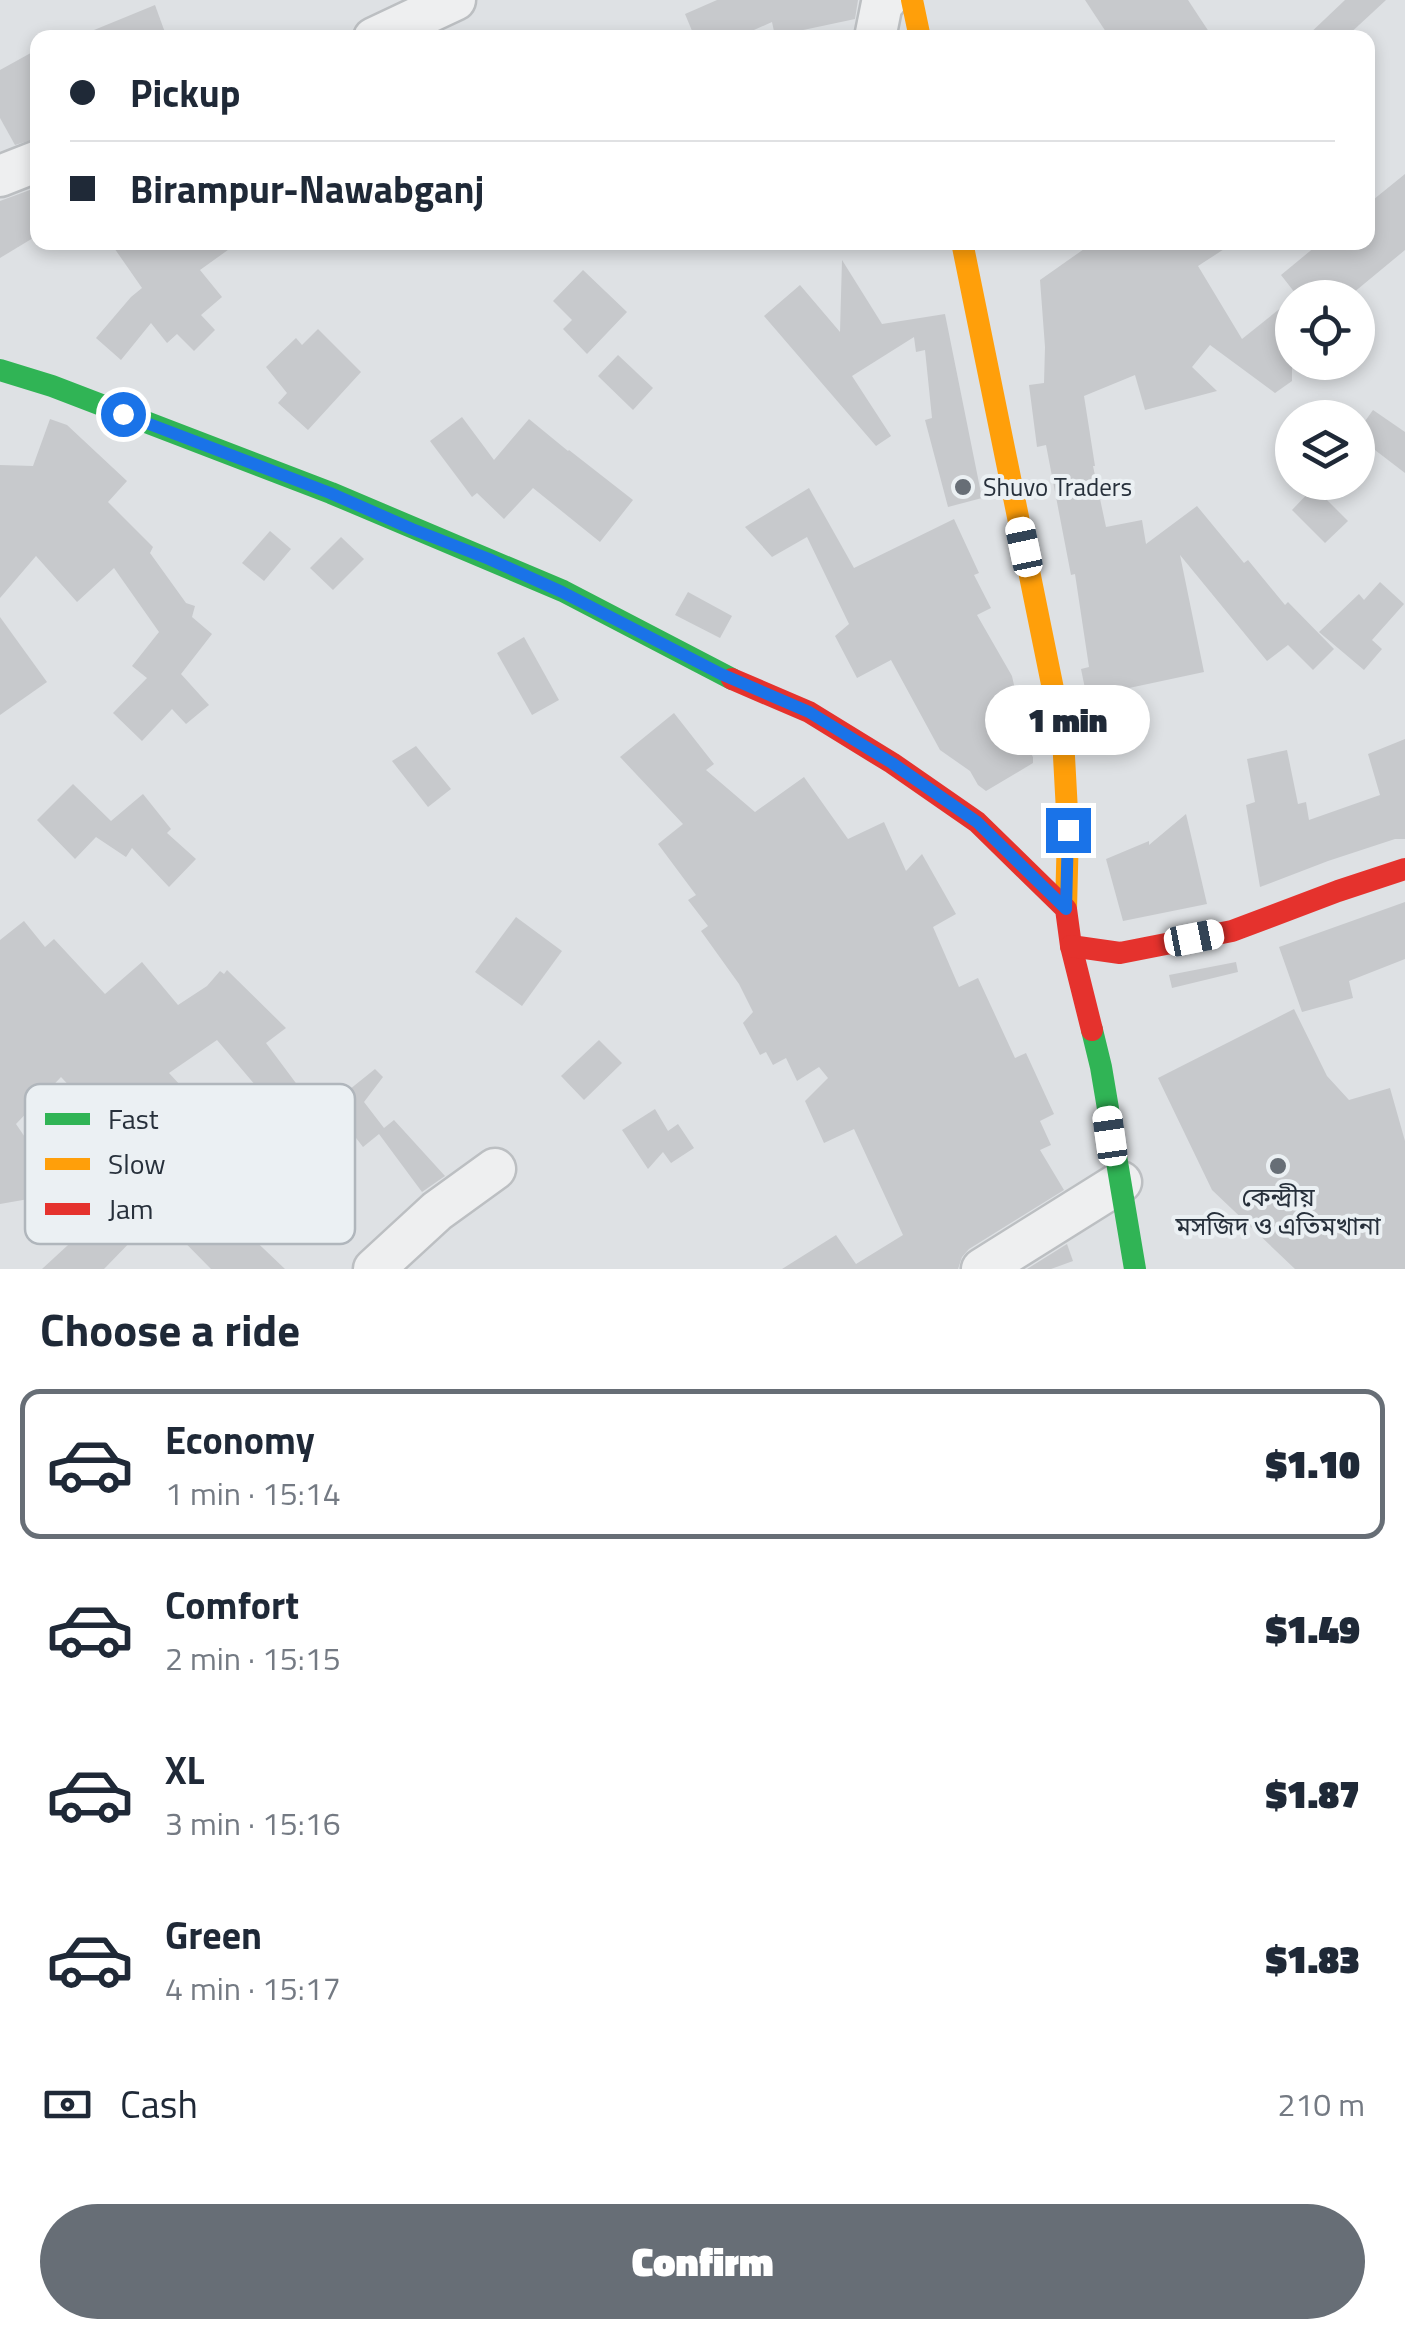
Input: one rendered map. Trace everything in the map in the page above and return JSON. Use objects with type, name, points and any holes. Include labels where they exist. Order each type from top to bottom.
[{"type":"main road","points":[[912,0],[918,30]]},
{"type":"main road","points":[[964,250],[1063,738],[1068,830],[1066,909],[1071,946],[1101,1068],[1134,1269]]},
{"type":"main road","points":[[0,370],[52,386],[330,493],[489,559],[721,674],[809,712],[977,822],[1066,909]]},
{"type":"main road","points":[[1071,946],[1120,952],[1232,931],[1405,869]]},
{"type":"street","points":[[391,30],[455,0]]},
{"type":"street","points":[[877,30],[882,3],[886,0]]},
{"type":"street","points":[[0,176],[30,164]]},
{"type":"street","points":[[374,1269],[438,1211],[495,1169]]},
{"type":"street","points":[[982,1269],[1120,1182]]},
{"type":"building","points":[[717,0],[858,0],[855,19],[803,30],[774,30],[772,22],[754,30],[692,30],[685,14]]},
{"type":"building","points":[[1085,0],[1188,0],[1208,30],[1105,30]]},
{"type":"building","points":[[1345,0],[1386,0],[1354,30],[1313,30]]},
{"type":"building","points":[[155,5],[164,30],[94,30]]},
{"type":"building","points":[[30,53],[30,140],[15,145],[0,118],[0,70]]},
{"type":"building","points":[[1405,174],[1405,250],[1369,280],[1285,280],[1281,275],[1311,250],[1375,250],[1375,198]]},
{"type":"building","points":[[30,190],[30,240],[0,258],[0,201]]},
{"type":"building","points":[[116,250],[228,250],[200,270],[222,297],[201,315],[215,330],[194,351],[177,334],[167,343],[151,323],[121,360],[96,338],[142,288]]},
{"type":"building","points":[[1083,250],[1223,250],[1198,266],[1242,339],[1275,313],[1275,380],[1292,381],[1275,393],[1210,345],[1192,367],[1217,391],[1145,410],[1135,375],[1084,396],[1106,527],[1142,520],[1146,544],[1197,506],[1244,563],[1248,560],[1285,605],[1288,602],[1334,649],[1313,670],[1288,645],[1267,661],[1180,555],[1204,672],[1115,691],[1118,707],[1090,713],[1081,669],[1089,667],[1075,574],[1071,575],[1046,445],[1037,447],[1029,385],[1044,383],[1040,280]]},
{"type":"building","points":[[842,260],[882,324],[945,314],[982,498],[948,507],[925,420],[932,418],[925,350],[916,352],[914,337],[852,376],[891,436],[876,446],[764,316],[800,285],[840,332]]},
{"type":"building","points":[[583,270],[627,312],[587,354],[563,329],[572,320],[553,301]]},
{"type":"building","points":[[318,329],[361,372],[308,430],[278,403],[287,393],[266,367],[296,338],[302,345]]},
{"type":"building","points":[[618,355],[653,388],[633,410],[598,376]]},
{"type":"building","points":[[1375,411],[1405,432],[1405,473],[1375,450]]},
{"type":"building","points":[[462,417],[494,460],[529,419],[633,500],[600,542],[533,488],[504,519],[477,493],[472,497],[430,441]]},
{"type":"building","points":[[50,419],[67,425],[127,481],[108,502],[153,547],[150,553],[186,603],[195,606],[192,617],[212,634],[181,674],[209,705],[186,724],[172,709],[142,741],[113,713],[147,678],[132,666],[159,632],[114,568],[77,602],[36,556],[0,598],[0,465],[33,466]]},
{"type":"building","points":[[809,488],[854,568],[954,519],[979,573],[974,575],[991,608],[977,615],[1012,676],[1033,763],[986,791],[970,771],[940,750],[891,660],[857,678],[835,636],[849,624],[807,537],[772,557],[745,527]]},
{"type":"building","points":[[1302,500],[1327,500],[1348,521],[1325,543],[1292,510]]},
{"type":"building","points":[[270,531],[291,549],[264,581],[242,563]]},
{"type":"building","points":[[341,537],[364,559],[333,590],[310,568]]},
{"type":"building","points":[[1380,582],[1404,604],[1372,640],[1382,649],[1364,670],[1319,632],[1359,594],[1364,600]]},
{"type":"building","points":[[688,592],[732,616],[720,638],[675,615]]},
{"type":"building","points":[[0,617],[47,682],[0,715]]},
{"type":"building","points":[[524,637],[559,700],[532,715],[497,653]]},
{"type":"building","points":[[674,713],[714,764],[706,770],[755,812],[804,777],[848,839],[884,822],[906,871],[922,854],[956,914],[933,927],[959,987],[978,978],[1015,1058],[1026,1053],[1054,1114],[1040,1121],[1051,1145],[1040,1150],[1064,1190],[969,1249],[958,1269],[782,1269],[836,1235],[856,1264],[903,1235],[854,1129],[824,1143],[805,1101],[828,1078],[819,1067],[797,1081],[786,1058],[773,1065],[766,1052],[760,1055],[743,1023],[753,1012],[739,984],[701,931],[708,926],[688,900],[696,895],[658,844],[683,824],[620,757]]},
{"type":"building","points":[[1405,739],[1405,839],[1328,861],[1260,887],[1246,805],[1255,802],[1247,759],[1287,750],[1298,804],[1306,802],[1309,820],[1380,795],[1368,754]]},
{"type":"building","points":[[416,746],[451,789],[428,807],[392,761]]},
{"type":"building","points":[[73,784],[111,821],[143,794],[171,829],[167,833],[196,859],[169,887],[132,848],[126,857],[96,837],[75,859],[37,820]]},
{"type":"building","points":[[1186,814],[1207,904],[1123,921],[1106,859],[1149,841],[1149,845]]},
{"type":"building","points":[[1405,902],[1405,959],[1349,981],[1353,998],[1302,1012],[1279,947]]},
{"type":"building","points":[[516,917],[562,951],[522,1006],[475,972]]},
{"type":"building","points":[[24,921],[45,947],[54,939],[105,994],[142,962],[178,1005],[207,986],[220,971],[224,974],[227,970],[286,1028],[266,1043],[297,1084],[254,1084],[217,1040],[169,1073],[179,1084],[68,1084],[61,1077],[54,1084],[25,1084],[25,1115],[16,1124],[25,1137],[25,1200],[0,1204],[0,940]]},
{"type":"building","points":[[1236,962],[1238,972],[1172,988],[1169,975]]},
{"type":"building","points":[[1294,1009],[1327,1076],[1349,1100],[1390,1088],[1405,1141],[1405,1269],[1295,1269],[1212,1190],[1158,1078]]},
{"type":"building","points":[[599,1040],[622,1063],[584,1100],[561,1076]]},
{"type":"building","points":[[375,1069],[383,1077],[364,1102],[384,1128],[394,1120],[445,1176],[422,1192],[379,1134],[363,1147],[355,1137],[355,1085]]},
{"type":"building","points":[[655,1109],[668,1131],[678,1124],[694,1148],[671,1163],[663,1152],[648,1169],[622,1130]]},
{"type":"building","points":[[69,1244],[128,1244],[104,1269],[42,1269]]},
{"type":"building","points":[[186,1244],[259,1244],[285,1269],[211,1269]]},
{"type":"building","points":[[1067,1244],[1073,1261],[1051,1269],[1027,1269]]},
{"type":"traffic: fast","points":[[0,370],[52,386],[331,493],[563,591],[732,679]]},
{"type":"traffic: fast","points":[[1092,1030],[1135,1269]]},
{"type":"traffic: slow","points":[[912,0],[918,30]]},
{"type":"traffic: slow","points":[[964,250],[1063,738],[1068,830],[1066,909]]},
{"type":"traffic: jam","points":[[732,679],[809,712],[977,822],[1066,909],[1092,1030]]},
{"type":"traffic: jam","points":[[1071,946],[1120,953],[1232,931],[1405,869]]},
{"type":"place","name":"Shuvo Traders","points":[[963,487]]},
{"type":"place","name":"কেন্দ্রীয় মসজিদ ও এতিমখানা","points":[[1278,1166]]},
{"type":"route","points":[[123,414],[489,559],[721,674],[809,712],[977,822],[1066,909],[1068,830]]}]
